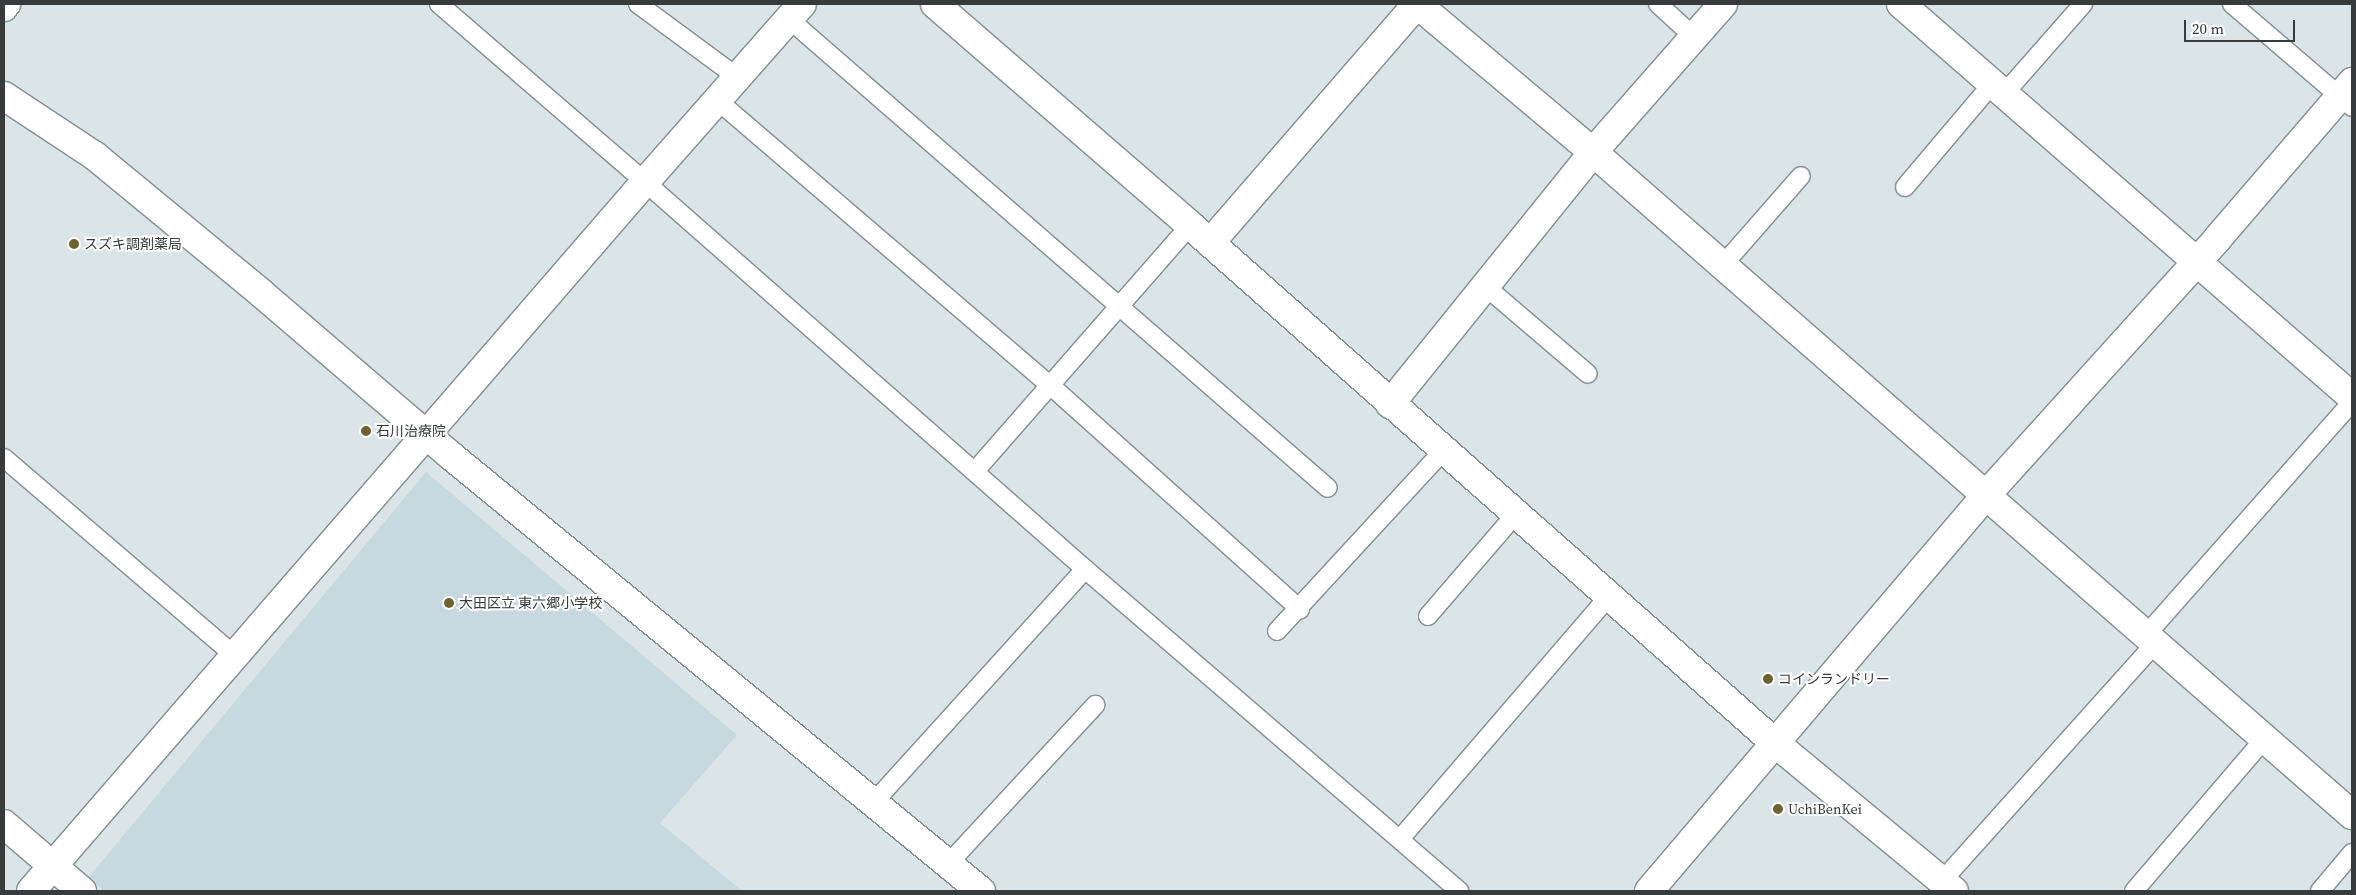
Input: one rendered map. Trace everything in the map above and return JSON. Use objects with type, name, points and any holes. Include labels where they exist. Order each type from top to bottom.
[{"type":"main road","points":[[934,4],[1190,225],[1774,743],[1948,886]]},
{"type":"main road","points":[[1210,243],[1417,4],[1593,152],[1987,494],[2150,640],[2352,815]]},
{"type":"main road","points":[[1390,404],[1593,152],[1723,4]]},
{"type":"main road","points":[[1901,4],[2352,397]]},
{"type":"main road","points":[[31,891],[645,182],[796,11]]},
{"type":"main road","points":[[1649,891],[1987,494],[2348,95]]},
{"type":"main road","points":[[4,96],[96,156],[261,292],[426,435],[981,891]]},
{"type":"main road","points":[[4,824],[82,891]]},
{"type":"lane","points":[[439,4],[1086,569],[1459,891]]},
{"type":"lane","points":[[638,4],[737,77]]},
{"type":"lane","points":[[1658,4],[1694,36]]},
{"type":"lane","points":[[1905,186],[2083,4]]},
{"type":"lane","points":[[2232,4],[2348,95]]},
{"type":"lane","points":[[796,11],[1119,306],[1328,488]]},
{"type":"lane","points":[[717,100],[1050,385],[1300,609]]},
{"type":"lane","points":[[1723,265],[1801,176]]},
{"type":"lane","points":[[974,471],[1190,225]]},
{"type":"lane","points":[[1485,286],[1588,374]]},
{"type":"lane","points":[[1948,886],[2150,640],[2352,402]]},
{"type":"lane","points":[[1277,631],[1300,609],[1443,451]]},
{"type":"lane","points":[[4,458],[235,656]]},
{"type":"lane","points":[[1428,616],[1515,515]]},
{"type":"lane","points":[[874,802],[1086,569]]},
{"type":"lane","points":[[1400,839],[1608,597]]},
{"type":"lane","points":[[948,864],[1095,705]]},
{"type":"lane","points":[[2134,891],[2265,738]]},
{"type":"lane","points":[[2320,891],[2352,853]]},
{"type":"shaded area","name":"大田区立 東六郷小学校","points":[[426,472],[737,735],[660,823],[742,891],[104,891],[88,878]]},
{"type":"place","name":"スズキ調剤薬局","points":[[74,244]]},
{"type":"place","name":"石川治療院","points":[[366,431]]},
{"type":"place","name":"大田区立 東六郷小学校","points":[[449,603]]},
{"type":"place","name":"コインランドリー","points":[[1768,679]]},
{"type":"place","name":"UchiBenKei","points":[[1778,809]]}]
